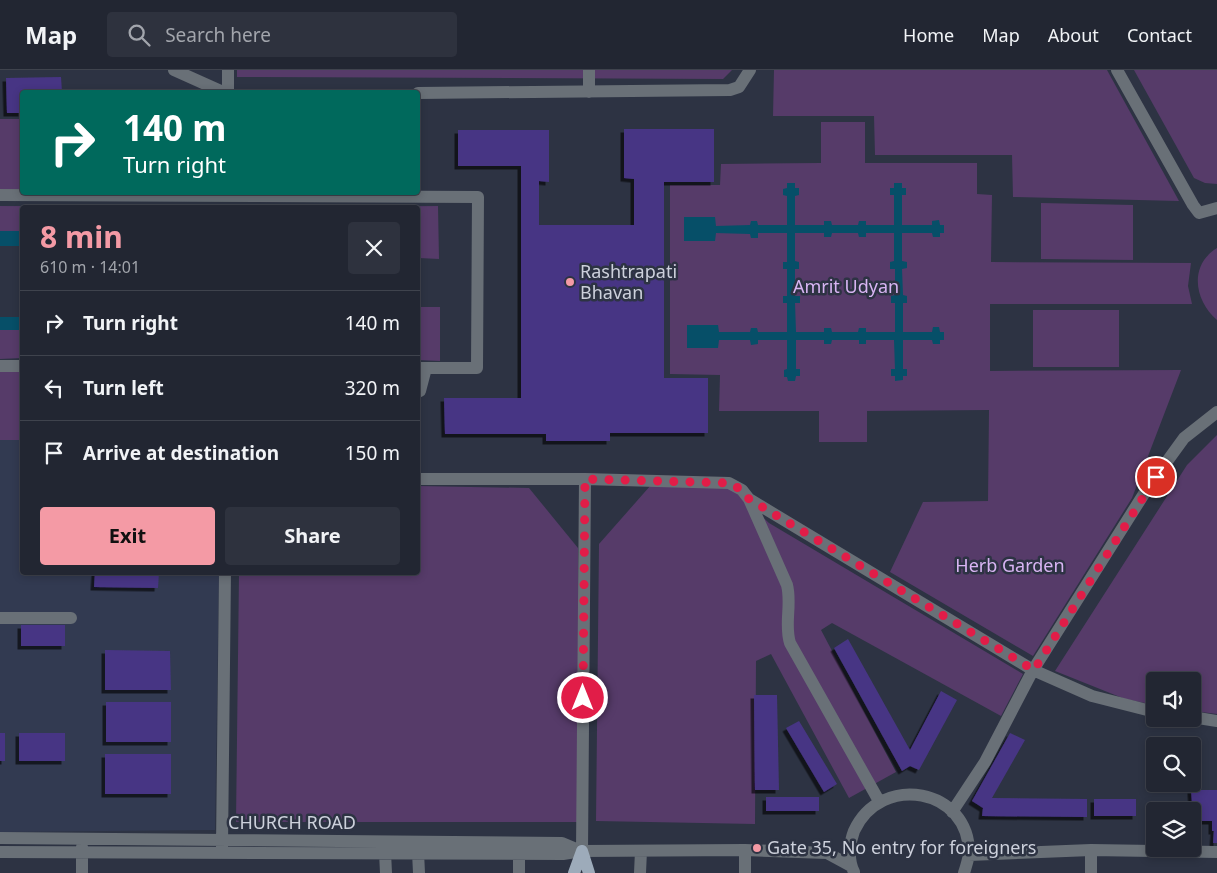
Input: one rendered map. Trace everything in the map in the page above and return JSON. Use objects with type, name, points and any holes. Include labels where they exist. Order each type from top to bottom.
[{"type":"main road","points":[[574,873],[582,851]]},
{"type":"main road","points":[[582,851],[589,873]]},
{"type":"street","points":[[174,70],[219,90]]},
{"type":"street","points":[[228,70],[228,90]]},
{"type":"street","points":[[589,70],[589,92]]},
{"type":"street","points":[[420,93],[730,90],[738,87],[750,70]]},
{"type":"street","points":[[1117,70],[1193,205],[1199,213],[1217,208]]},
{"type":"street","points":[[0,194],[20,194]]},
{"type":"street","points":[[46,195],[228,199],[416,195],[478,197],[477,368],[422,368],[420,390]]},
{"type":"street","points":[[0,366],[20,366]]},
{"type":"street","points":[[952,812],[985,762],[1034,670],[1147,489],[1184,438],[1217,412]]},
{"type":"street","points":[[582,851],[585,479]]},
{"type":"street","points":[[420,480],[585,479],[729,483],[742,490],[749,499],[786,585],[790,600],[787,634],[790,644],[879,801]]},
{"type":"street","points":[[749,499],[1034,670],[1092,696],[1146,710]]},
{"type":"street","points":[[221,853],[224,840],[225,575]]},
{"type":"street","points":[[0,618],[71,618]]},
{"type":"street","points":[[1201,718],[1217,721]]},
{"type":"street","points":[[852,869],[850,841],[860,818],[879,801],[898,794],[917,794],[936,800],[952,812],[966,835],[969,855],[964,873]]},
{"type":"street","name":"CHURCH ROAD","points":[[0,838],[224,840],[379,848],[418,852],[519,854],[563,854],[582,851],[745,850],[827,853],[850,841]]},
{"type":"street","points":[[82,839],[82,873]]},
{"type":"street","name":"CHURCH ROAD","points":[[0,852],[221,853],[562,843],[582,851]]},
{"type":"street","points":[[379,848],[386,873]]},
{"type":"street","points":[[745,850],[745,873]]},
{"type":"street","points":[[969,855],[1091,850],[1217,852]]},
{"type":"street","points":[[1091,850],[1091,873]]},
{"type":"street","points":[[640,851],[640,873]]},
{"type":"street","points":[[418,852],[418,873]]},
{"type":"street","name":"CHURCH ROAD","points":[[827,853],[852,869]]},
{"type":"street","points":[[519,854],[519,873]]},
{"type":"shaded area","points":[[787,183],[795,183],[795,188],[799,188],[799,195],[795,196],[795,225],[824,225],[824,221],[831,221],[832,225],[858,225],[859,221],[866,221],[866,225],[894,225],[894,195],[890,195],[890,188],[894,188],[894,183],[902,183],[902,188],[906,188],[906,195],[902,195],[902,225],[932,225],[932,221],[939,220],[940,225],[944,225],[944,233],[940,233],[940,237],[933,237],[932,233],[902,233],[902,261],[907,262],[907,268],[902,269],[903,295],[907,296],[907,303],[903,303],[903,332],[932,332],[933,327],[939,327],[940,332],[944,332],[944,340],[940,340],[940,344],[933,344],[932,340],[903,340],[903,369],[907,369],[907,376],[903,376],[903,380],[895,381],[895,376],[891,376],[891,369],[895,369],[894,340],[866,340],[866,344],[859,344],[859,340],[832,340],[831,344],[824,344],[824,340],[796,340],[796,369],[800,369],[800,376],[796,376],[795,381],[788,381],[787,377],[784,377],[784,370],[787,369],[787,340],[758,340],[758,344],[751,345],[750,340],[719,340],[718,348],[687,348],[687,325],[718,325],[719,332],[750,332],[751,328],[757,328],[758,332],[787,332],[787,303],[783,303],[783,296],[787,296],[787,269],[783,269],[783,262],[787,262],[787,233],[758,233],[758,238],[751,238],[750,234],[716,233],[715,241],[684,241],[684,217],[715,217],[716,226],[750,225],[751,221],[757,221],[758,225],[787,225],[787,196],[783,195],[783,189],[787,188]],"holes":[[[795,233],[824,233],[824,237],[831,237],[832,233],[858,233],[859,237],[866,237],[866,233],[894,233],[894,261],[890,262],[890,269],[895,269],[895,295],[891,296],[891,303],[895,303],[895,332],[866,332],[866,328],[859,328],[858,332],[832,332],[831,328],[824,328],[824,332],[796,332],[795,303],[800,303],[800,296],[795,296],[795,269],[799,269],[799,262],[795,261]]]},
{"type":"shaded area","points":[[0,231],[20,231],[20,246],[0,246]]},
{"type":"shaded area","points":[[0,317],[20,317],[20,330],[0,330]]},
{"type":"shaded area","points":[[0,440],[20,440],[20,575],[219,575],[215,830],[0,832]]},
{"type":"green space","points":[[237,70],[732,70],[723,79],[237,77]]},
{"type":"green space","points":[[774,70],[1107,70],[1179,201],[1013,197],[1012,155],[875,155],[874,116],[773,116]]},
{"type":"green space","points":[[1134,70],[1217,70],[1217,184],[1205,183],[1194,178]]},
{"type":"green space","points":[[0,119],[20,119],[20,189],[0,189]]},
{"type":"green space","points":[[821,122],[865,122],[865,163],[977,163],[977,194],[992,195],[991,262],[1191,263],[1188,286],[1192,304],[990,304],[990,371],[1181,370],[1132,498],[1033,656],[890,572],[923,502],[988,501],[989,410],[867,411],[867,442],[819,442],[819,411],[719,411],[720,375],[670,374],[670,185],[720,185],[721,164],[821,163]]},
{"type":"green space","points":[[1041,203],[1133,205],[1133,260],[1041,259]]},
{"type":"green space","points":[[0,206],[20,206],[20,231],[0,231]]},
{"type":"green space","points":[[420,206],[438,206],[439,259],[420,258]]},
{"type":"green space","points":[[1217,248],[1217,320],[1209,312],[1200,294],[1198,274],[1208,255]]},
{"type":"green space","points":[[420,307],[440,307],[440,361],[420,360]]},
{"type":"green space","points":[[1033,310],[1119,310],[1119,367],[1033,367]]},
{"type":"green space","points":[[0,330],[20,330],[20,358],[0,359]]},
{"type":"green space","points":[[0,372],[20,372],[20,440],[0,440]]},
{"type":"green space","points":[[1217,435],[1217,714],[1201,712],[1201,672],[1146,672],[1146,703],[1125,699],[1055,671],[1187,465]]},
{"type":"green space","points":[[651,485],[731,488],[769,523],[1023,674],[1001,716],[832,623],[821,630],[896,772],[849,798],[771,654],[756,661],[755,824],[596,821],[599,544]]},
{"type":"green space","points":[[420,486],[529,488],[578,548],[580,822],[236,822],[239,575],[420,575]]},
{"type":"building","points":[[61,77],[62,90],[20,90],[20,113],[7,113],[6,78]]},
{"type":"building","points":[[624,129],[714,129],[714,182],[664,182],[664,378],[708,378],[708,433],[610,433],[610,441],[546,441],[546,434],[445,434],[444,398],[521,398],[521,166],[458,166],[458,130],[549,130],[549,182],[539,181],[539,225],[634,225],[634,179],[624,178]]},
{"type":"building","points":[[95,575],[159,575],[158,588],[94,587]]},
{"type":"building","points":[[21,625],[65,625],[65,646],[21,646]]},
{"type":"building","points":[[848,639],[910,750],[941,691],[957,700],[919,770],[910,766],[902,771],[834,648]]},
{"type":"building","points":[[105,650],[170,651],[171,690],[105,690]]},
{"type":"building","points":[[754,695],[777,695],[779,790],[755,790]]},
{"type":"building","points":[[106,702],[171,702],[171,742],[106,742]]},
{"type":"building","points":[[799,721],[837,784],[824,792],[786,728]]},
{"type":"building","points":[[0,733],[5,733],[5,761],[0,761]]},
{"type":"building","points":[[19,733],[65,733],[65,761],[19,761]]},
{"type":"building","points":[[1010,733],[1025,740],[992,798],[1087,799],[1087,817],[982,816],[983,808],[972,801]]},
{"type":"building","points":[[105,754],[171,754],[171,794],[105,794]]},
{"type":"building","points":[[1217,790],[1217,843],[1213,843],[1214,831],[1212,831],[1212,821],[1201,821],[1201,802],[1192,802],[1191,792]]},
{"type":"building","points":[[766,797],[819,797],[819,811],[766,811]]},
{"type":"building","points":[[1094,799],[1136,799],[1136,816],[1094,816]]},
{"type":"place","name":"Rashtrapati Bhavan","points":[[570,282]]},
{"type":"place","name":"Gate 35, No entry for foreigners","points":[[757,848]]},
{"type":"route","points":[[583,698],[585,479],[729,483],[742,490],[749,499],[1034,670],[1156,477]]},
{"type":"park label","name":"Amrit Udyan","points":[[846,287]]},
{"type":"park label","name":"Herb Garden","points":[[1010,566]]}]
